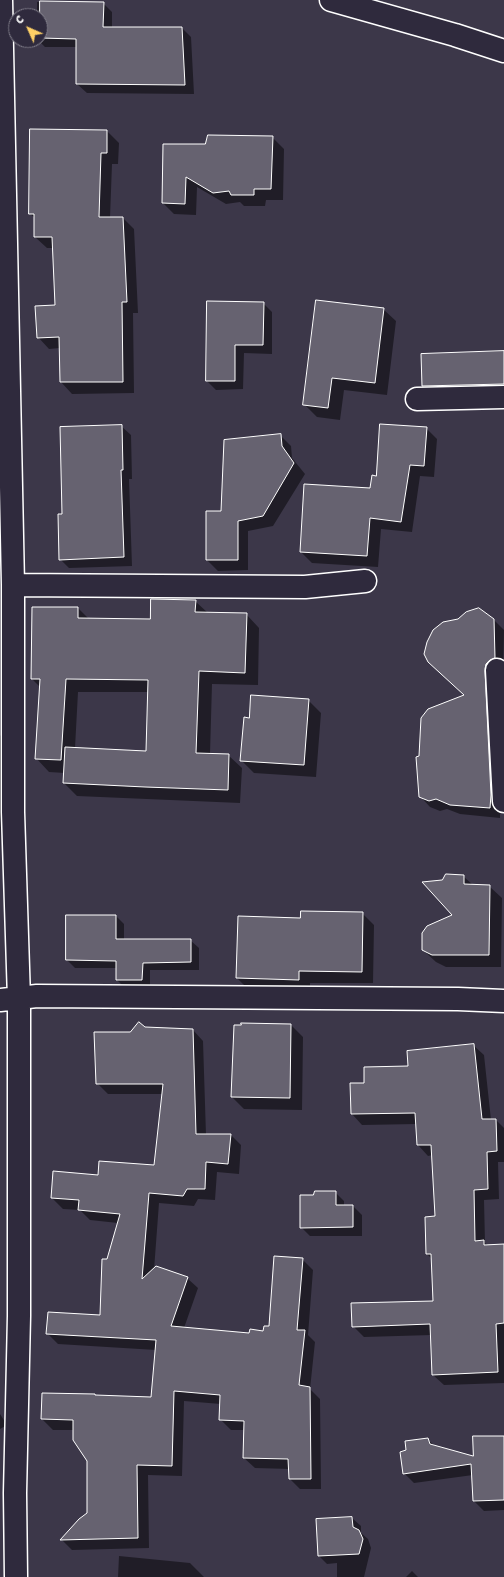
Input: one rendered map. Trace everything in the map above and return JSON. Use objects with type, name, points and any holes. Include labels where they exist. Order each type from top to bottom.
[{"type":"street","points":[[2,0],[13,585],[13,812],[9,999],[9,1316],[15,1493],[16,1577]]},
{"type":"street","points":[[331,0],[455,35],[504,51]]},
{"type":"street","points":[[417,399],[504,396]]},
{"type":"street","points":[[13,585],[305,587],[365,581]]},
{"type":"street","points":[[497,670],[504,801]]},
{"type":"street","points":[[9,999],[37,996],[504,1000]]},
{"type":"building","points":[[40,1],[104,2],[103,27],[182,27],[185,85],[76,84],[76,39],[48,38],[48,8],[40,8]]},
{"type":"building","points":[[30,129],[107,130],[107,153],[101,153],[99,217],[123,217],[127,302],[122,302],[123,382],[60,382],[59,337],[37,338],[35,306],[55,305],[52,237],[34,237],[34,214],[29,214]]},
{"type":"building","points":[[208,135],[273,136],[271,189],[254,189],[254,195],[231,195],[229,191],[213,193],[186,177],[185,204],[162,203],[163,144],[205,144]]},
{"type":"building","points":[[316,300],[384,308],[375,383],[332,378],[328,408],[303,405]]},
{"type":"building","points":[[207,301],[264,302],[263,345],[235,345],[235,381],[206,381]]},
{"type":"building","points":[[504,351],[504,384],[422,386],[421,354]]},
{"type":"building","points":[[380,424],[427,427],[424,466],[410,465],[401,522],[370,518],[367,556],[300,552],[304,484],[370,488],[372,475],[376,476]]},
{"type":"building","points":[[122,425],[123,470],[121,470],[124,557],[59,560],[58,514],[62,514],[60,427]]},
{"type":"building","points":[[281,434],[282,446],[294,463],[263,516],[238,521],[238,560],[206,560],[206,511],[221,511],[224,440]]},
{"type":"building","points":[[151,599],[196,600],[195,612],[247,613],[245,673],[199,671],[196,753],[229,754],[228,790],[63,783],[65,747],[146,751],[148,680],[66,679],[61,760],[35,759],[40,679],[31,679],[32,607],[78,607],[78,618],[150,619]]},
{"type":"building","points":[[479,608],[494,619],[495,658],[486,664],[485,671],[491,795],[490,808],[450,805],[436,799],[429,801],[419,797],[416,757],[419,756],[421,718],[428,709],[464,695],[428,662],[424,654],[427,642],[433,630],[443,622],[458,619],[466,612]]},
{"type":"building","points":[[251,695],[309,699],[304,765],[240,761],[244,717],[249,718]]},
{"type":"building","points":[[446,874],[464,875],[464,884],[490,885],[489,955],[432,955],[422,950],[422,933],[427,926],[452,915],[422,882],[442,880]]},
{"type":"building","points":[[301,911],[363,912],[362,972],[299,971],[299,980],[236,978],[238,916],[300,918]]},
{"type":"building","points":[[66,915],[116,915],[116,939],[191,939],[191,962],[143,963],[142,980],[116,980],[116,961],[66,960]]},
{"type":"building","points":[[139,1022],[145,1027],[193,1029],[196,1134],[231,1134],[228,1164],[206,1162],[205,1189],[187,1189],[183,1196],[149,1193],[142,1279],[156,1266],[188,1277],[171,1326],[249,1333],[250,1329],[263,1331],[264,1326],[269,1326],[274,1256],[303,1258],[297,1330],[305,1330],[299,1385],[310,1387],[311,1479],[289,1479],[288,1459],[243,1458],[244,1421],[219,1420],[220,1395],[174,1391],[172,1466],[137,1465],[138,1538],[60,1540],[79,1519],[87,1513],[87,1461],[73,1440],[73,1420],[41,1419],[42,1393],[151,1397],[156,1340],[46,1334],[48,1312],[100,1315],[102,1259],[107,1259],[120,1214],[78,1210],[79,1200],[51,1198],[53,1171],[98,1175],[99,1161],[154,1165],[163,1084],[96,1084],[94,1032],[130,1032]]},
{"type":"building","points":[[241,1023],[291,1024],[290,1098],[231,1097],[234,1025],[241,1025]]},
{"type":"building","points":[[474,1044],[482,1119],[496,1119],[497,1151],[487,1152],[488,1189],[474,1190],[475,1241],[484,1240],[484,1245],[504,1244],[504,1323],[496,1324],[498,1372],[432,1375],[430,1324],[352,1327],[351,1303],[433,1301],[431,1254],[426,1254],[425,1217],[435,1216],[431,1145],[417,1145],[415,1113],[351,1114],[350,1083],[364,1083],[364,1067],[408,1066],[407,1051]]},
{"type":"building","points":[[315,1191],[336,1191],[336,1205],[353,1205],[353,1227],[300,1228],[300,1195],[313,1195]]},
{"type":"building","points":[[473,1436],[504,1436],[504,1500],[473,1501],[471,1464],[403,1474],[400,1452],[406,1450],[405,1441],[428,1438],[430,1444],[473,1456]]},
{"type":"building","points":[[352,1517],[353,1527],[359,1530],[363,1539],[359,1554],[318,1556],[316,1519]]}]
